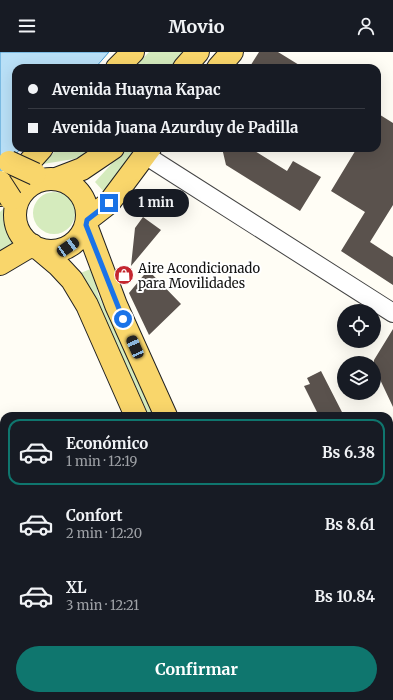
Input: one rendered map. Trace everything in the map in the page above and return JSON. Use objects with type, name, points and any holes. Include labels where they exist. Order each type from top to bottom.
[{"type":"main road","points":[[122,64],[133,52]]},
{"type":"main road","points":[[188,64],[198,52]]},
{"type":"main road","points":[[222,64],[232,52]]},
{"type":"main road","points":[[7,199],[39,152]]},
{"type":"main road","points":[[7,199],[16,208],[24,191],[32,185],[47,177],[82,169],[107,152]]},
{"type":"main road","points":[[86,222],[109,203],[147,152]]},
{"type":"main road","points":[[0,264],[35,247],[49,251],[58,250],[68,247],[76,242],[82,234],[86,222],[87,208],[80,193],[67,182],[47,177],[4,158]]},
{"type":"main road","points":[[7,199],[18,228],[24,238],[58,264],[72,280],[87,305],[134,412]]},
{"type":"main road","points":[[86,222],[116,305],[164,412]]},
{"type":"street","points":[[147,152],[393,313]]},
{"type":"green space","points":[[149,52],[185,52],[174,64],[138,64]]},
{"type":"green space","points":[[54,152],[92,152],[74,159],[43,164]]},
{"type":"green space","points":[[122,152],[132,152],[105,193],[95,182]]},
{"type":"green space","points":[[54,192],[69,198],[75,213],[69,228],[54,234],[39,228],[33,213],[39,198]]},
{"type":"green space","points":[[4,208],[8,227],[17,245],[0,252],[0,212]]},
{"type":"green space","points":[[93,268],[98,294],[152,412],[147,412],[94,294],[78,274]]},
{"type":"water","points":[[0,52],[109,52],[98,64],[12,64],[12,152],[18,152],[0,173]]},
{"type":"building","points":[[259,52],[278,52],[298,64],[252,64]]},
{"type":"building","points":[[381,116],[393,123],[393,205],[370,242],[393,257],[393,285],[341,251],[365,212],[331,191],[355,152],[381,152]]},
{"type":"building","points":[[223,152],[256,152],[287,171],[293,161],[321,177],[300,211],[226,165]]},
{"type":"building","points":[[143,217],[161,230],[131,266],[135,228]]},
{"type":"building","points":[[148,270],[181,304],[149,335],[129,293]]},
{"type":"building","points":[[393,329],[393,407],[381,382],[381,356],[376,356]]},
{"type":"building","points":[[321,371],[342,412],[317,412],[304,386],[310,384],[307,378]]},
{"type":"place","name":"Aire Acondicionado para Movilidades","points":[[124,275]]},
{"type":"route","points":[[109,203],[87,220],[86,225],[116,305],[123,319]]}]
